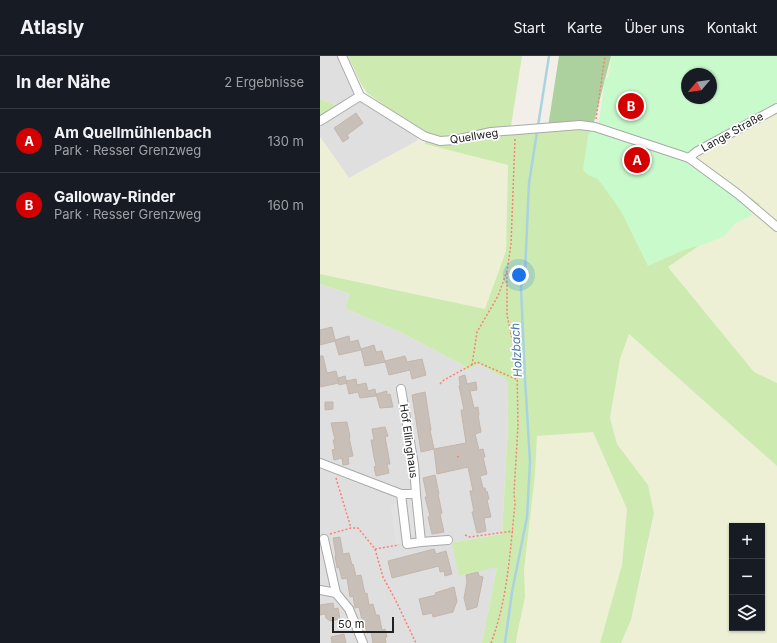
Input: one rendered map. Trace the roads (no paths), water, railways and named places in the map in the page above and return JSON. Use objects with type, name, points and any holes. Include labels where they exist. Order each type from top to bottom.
[{"type":"street","points":[[320,121],[360,96],[342,56]]},
{"type":"street","name":"Quellweg","points":[[360,96],[424,136],[440,141],[455,140],[491,132],[580,125],[595,127],[689,158],[738,194],[777,227]]},
{"type":"street","name":"Lange Straße","points":[[689,158],[696,152],[777,108]]},
{"type":"street","name":"Hof Ellinghaus","points":[[402,389],[414,466],[421,542]]},
{"type":"street","name":"Hof Ellinghaus","points":[[320,463],[401,494],[416,494]]},
{"type":"street","points":[[401,494],[407,544],[448,540]]},
{"type":"street","points":[[327,537],[336,592],[349,609],[363,643]]},
{"type":"street","points":[[320,590],[336,592]]},
{"type":"waterway","name":"Holzbach","points":[[505,643],[512,592],[527,517],[530,462],[521,287],[525,273],[529,183],[549,56]]},
{"type":"place","name":"Galloway-Rinder","points":[[631,106]]},
{"type":"place","name":"Am Quellmühlenbach","points":[[637,160]]}]
